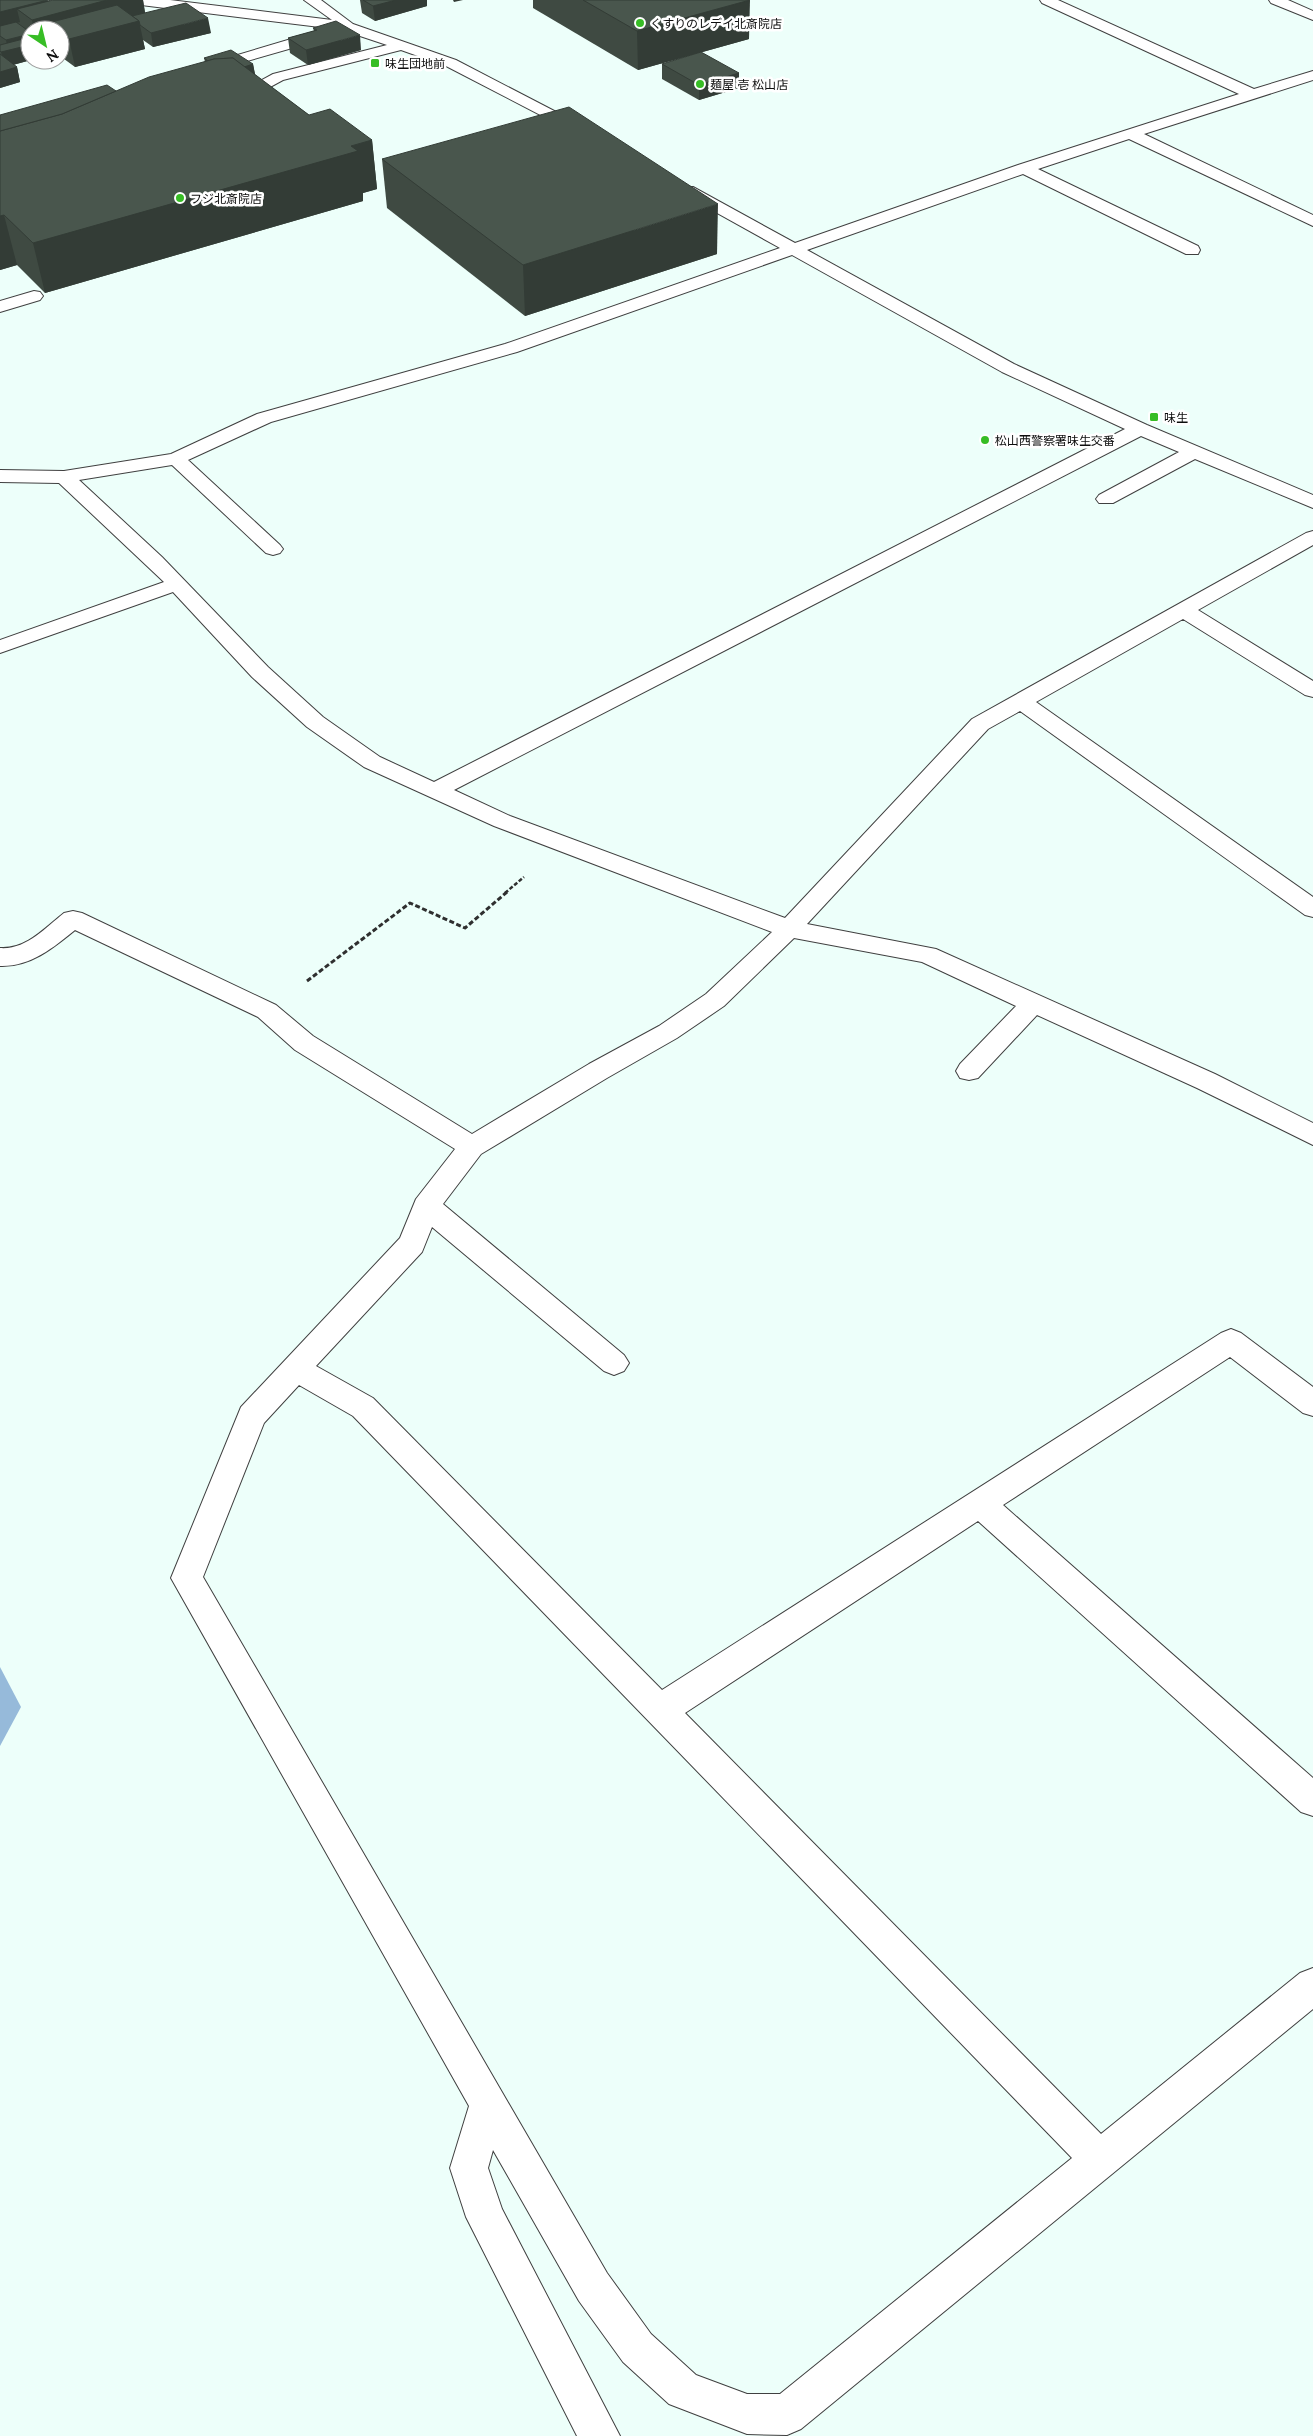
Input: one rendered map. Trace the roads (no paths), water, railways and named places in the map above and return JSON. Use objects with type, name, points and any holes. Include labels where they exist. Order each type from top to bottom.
[{"type":"street","points":[[312,0],[324,7],[348,27]]},
{"type":"street","points":[[1047,0],[1252,94]]},
{"type":"street","points":[[1276,0],[1313,16]]},
{"type":"street","points":[[128,1],[250,13],[348,27],[451,64],[554,115],[596,139]]},
{"type":"street","points":[[198,71],[348,27]]},
{"type":"street","points":[[220,106],[244,97],[278,77],[402,46]]},
{"type":"street","points":[[0,477],[64,477],[176,460],[264,418],[512,348],[1024,168],[1313,75]]},
{"type":"street","points":[[1293,81],[1313,90]]},
{"type":"street","points":[[1131,134],[1313,221]]},
{"type":"street","points":[[1024,168],[1192,250]]},
{"type":"street","points":[[672,182],[1008,368],[1140,429],[1313,502]]},
{"type":"street","points":[[0,307],[34,296]]},
{"type":"street","points":[[434,791],[1140,429]]},
{"type":"street","points":[[1106,499],[1194,452]]},
{"type":"street","points":[[176,460],[273,549]]},
{"type":"street","points":[[64,477],[177,584],[260,672],[315,722],[372,762],[502,821],[789,930],[927,955],[1206,1081],[1313,1134]]},
{"type":"street","points":[[1313,537],[980,724],[789,930],[715,1000],[676,1027],[472,1148],[426,1206],[412,1244],[252,1416],[187,1578],[592,2286],[637,2348],[683,2390],[747,2414],[788,2415],[1313,1986]]},
{"type":"street","points":[[0,647],[177,584]]},
{"type":"street","points":[[1183,610],[1313,690]]},
{"type":"street","points":[[1021,701],[1313,909]]},
{"type":"street","points":[[0,957],[7,958],[32,950],[73,919],[267,1011],[304,1044],[472,1148]]},
{"type":"street","points":[[969,1071],[1034,1003]]},
{"type":"street","points":[[426,1206],[614,1363]]},
{"type":"street","points":[[659,1711],[1232,1342],[1313,1404]]},
{"type":"street","points":[[296,1369],[363,1407],[1099,2159]]},
{"type":"street","points":[[980,1504],[1313,1800]]},
{"type":"street","points":[[488,2104],[469,2168],[485,2217],[599,2436]]},
{"type":"place","name":"くすりのレデイ北斎院店","points":[[640,23]]},
{"type":"place","name":"味生団地前","points":[[375,63]]},
{"type":"place","name":"麺屋 壱 松山店","points":[[700,84]]},
{"type":"place","name":"フジ北斎院店","points":[[180,198]]},
{"type":"place","name":"味生","points":[[1154,417]]},
{"type":"place","name":"松山西警察署味生交番","points":[[985,440]]}]
